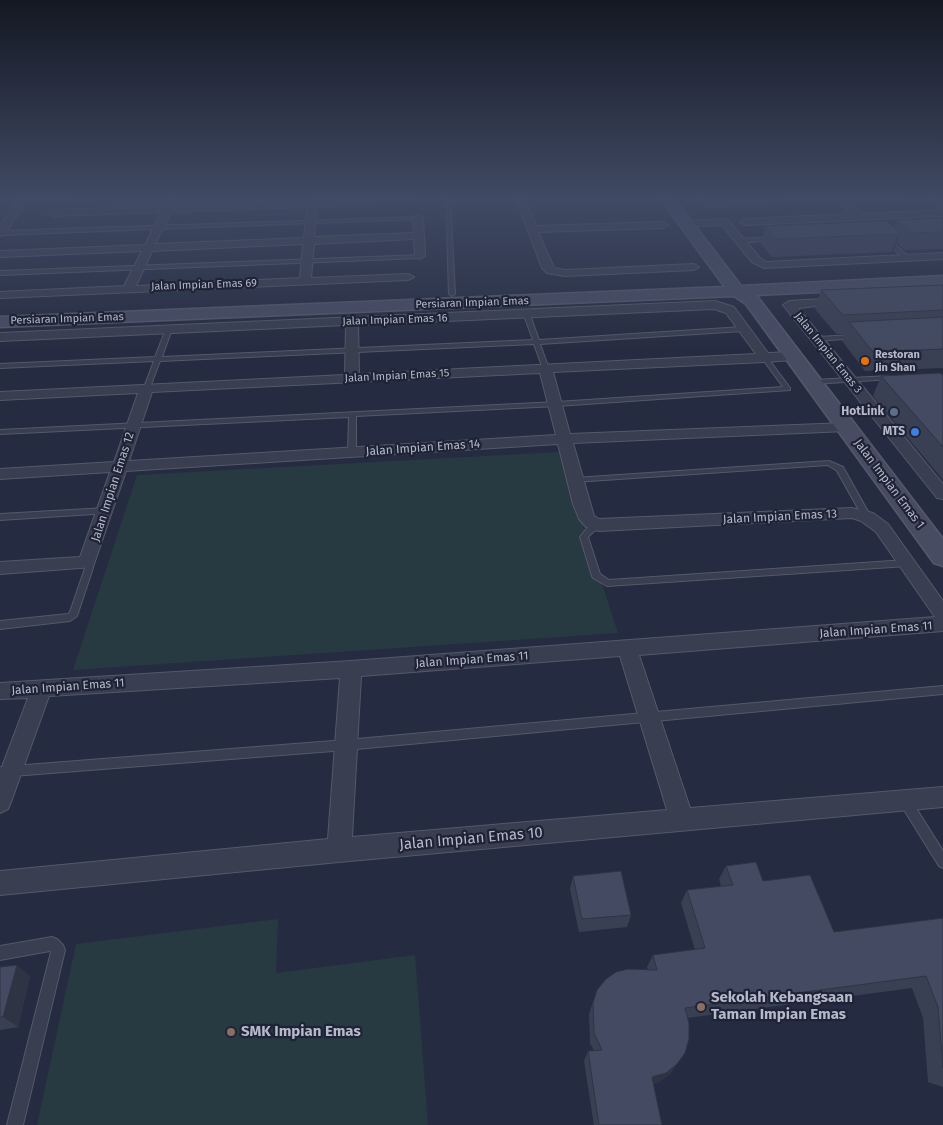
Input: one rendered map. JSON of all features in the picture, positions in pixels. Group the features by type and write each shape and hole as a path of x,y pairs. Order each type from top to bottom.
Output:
{"main road":[{"name":"Jalan Impian Emas 1","path":"710,250 746,289 793,356 943,557"},
{"name":"Persiaran Impian Emas","path":"0,322 704,293 943,271"},
{"path":"704,293 732,297 746,289 763,299 771,295 834,286 943,280"},
{"name":"Persiaran Impian Emas","path":"0,313 452,294 746,289"}],"street":[{"path":"0,254 111,250"},
{"path":"129,288 147,250"},
{"path":"305,281 308,250"},
{"path":"420,250 420,256"},
{"path":"540,250 547,268 565,273 694,267"},
{"path":"747,250 756,260 764,265 943,256"},
{"name":"Jalan Impian Emas 69","path":"0,295 408,277"},
{"name":"Jalan Impian Emas 3","path":"856,300 789,305 943,494"},
{"name":"Jalan Impian Emas 16","path":"0,337 527,315 715,305 730,310 765,358"},
{"path":"352,322 352,378"},
{"name":"Jalan Impian Emas 15","path":"0,396 793,356"},
{"path":"546,369 557,404 574,480 586,519 599,525"},
{"name":"Jalan Impian Emas 12","path":"87,563 146,390"},
{"name":"Jalan Impian Emas 14","path":"0,474 564,439 846,427"},
{"name":"Jalan Impian Emas 13","path":"599,525 852,513 866,517"},
{"path":"866,517 882,528 943,615"},
{"path":"0,568 87,563"},
{"name":"Jalan Impian Emas 11","path":"0,691 351,669 943,624"},
{"path":"627,649 682,820"},
{"path":"339,850 351,669"},
{"path":"0,802 6,771 42,688"},
{"name":"Jalan Impian Emas 10","path":"0,883 339,850 943,797"}],"lane":[{"path":"450,250 452,294"},
{"path":"898,250 908,258"},
{"path":"0,273 308,259 420,256"},
{"path":"527,315 546,369"},
{"name":"Jalan Impian Emas 12","path":"146,390 169,329"},
{"path":"0,366 536,342 743,329"},
{"path":"817,339 865,336"},
{"path":"0,432 557,404 788,389 765,358"},
{"path":"813,382 896,377"},
{"path":"352,452 353,414"},
{"path":"574,480 829,464 840,469 866,517"},
{"path":"0,517 106,511"},
{"path":"599,525 590,530 584,537 596,576 606,583 907,563"},
{"path":"0,625 70,618 74,614 89,568 87,563"},
{"path":"6,771 346,745 943,690"},
{"path":"905,801 943,862"},
{"path":"0,953 52,944 58,950 15,1125"}],"shaded area":[{"path":"559,452 618,633 73,670 137,475"},
{"name":"SMK Impian Emas","path":"278,919 276,973 415,955 428,1125 37,1125 76,944"}],"building":[{"path":"943,285 943,310 843,315 821,290"},
{"path":"943,317 943,349 873,352 849,322"},
{"path":"940,373 943,375 943,447 881,376"},
{"path":"756,862 763,881 810,875 834,932 943,918 943,1068 938,1007 926,976 685,1008 689,1023 689,1039 685,1053 677,1064 666,1073 652,1077 662,1125 599,1125 588,1051 602,1050 594,1033 593,1003 597,990 606,979 616,972 628,969 657,970 653,955 705,948 687,890 733,885 726,866"},
{"path":"621,871 631,915 582,919 573,876"},
{"path":"17,965 3,1017 0,1017 0,967"}],"place":[{"name":"Restoran Jin Shan","path":"865,361"},
{"name":"HotLink","path":"894,412"},
{"name":"MTS","path":"915,432"},
{"name":"Sekolah Kebangsaan Taman Impian Emas","path":"701,1007"},
{"name":"SMK Impian Emas","path":"231,1032"}]}
